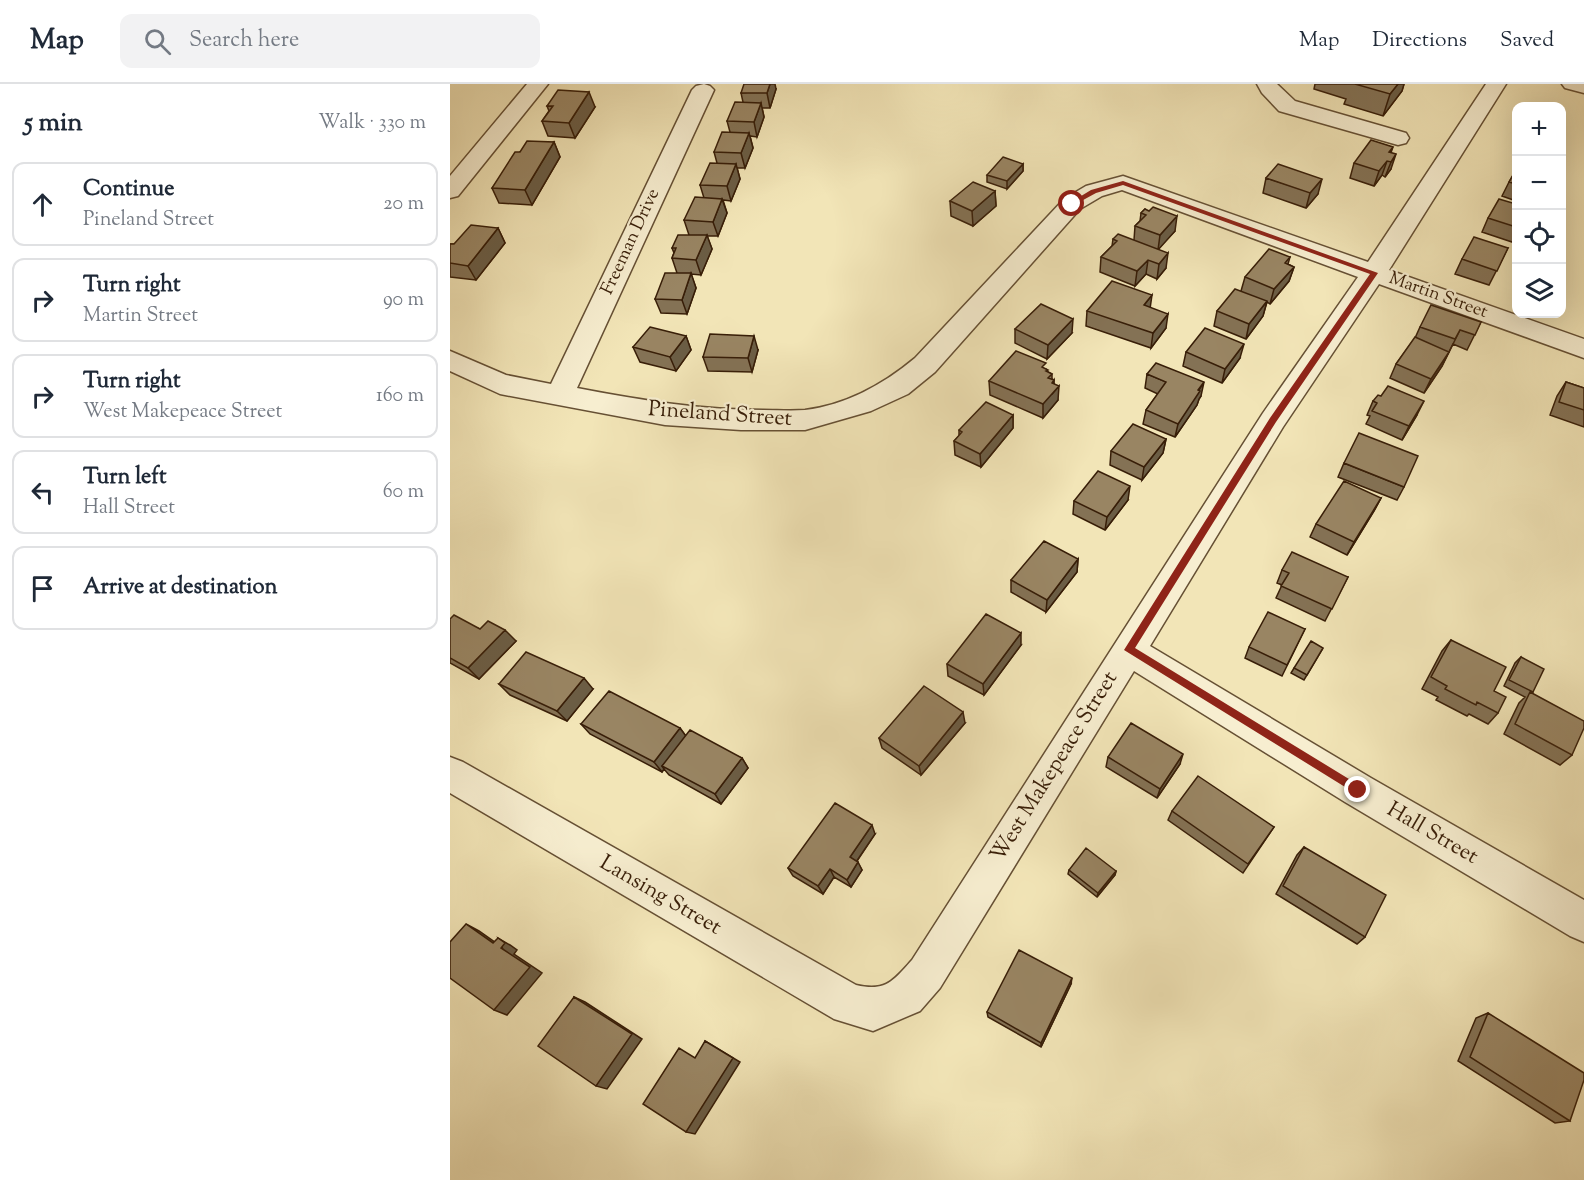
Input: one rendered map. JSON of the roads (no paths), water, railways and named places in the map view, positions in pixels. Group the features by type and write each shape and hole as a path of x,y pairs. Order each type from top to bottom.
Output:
{"street":[{"path":"450,191 538,84"},
{"path":"1267,84 1269,89 1287,106 1398,138"},
{"name":"West Makepeace Street","path":"873,1010 906,997 926,974 1273,420 1374,273 1496,84"},
{"path":"1572,84 1584,87"},
{"name":"Freeman Drive","path":"560,394 703,90"},
{"name":"Martin Street","path":"1123,183 1584,349"},
{"name":"Pineland Street","path":"450,360 500,384 665,415 741,420 805,420 861,404 898,387 925,365 1072,204 1094,191 1123,183"},
{"name":"Hall Street","path":"1128,650 1358,790 1584,922"},
{"name":"Lansing Street","path":"450,774 849,1004 873,1010"}]}
